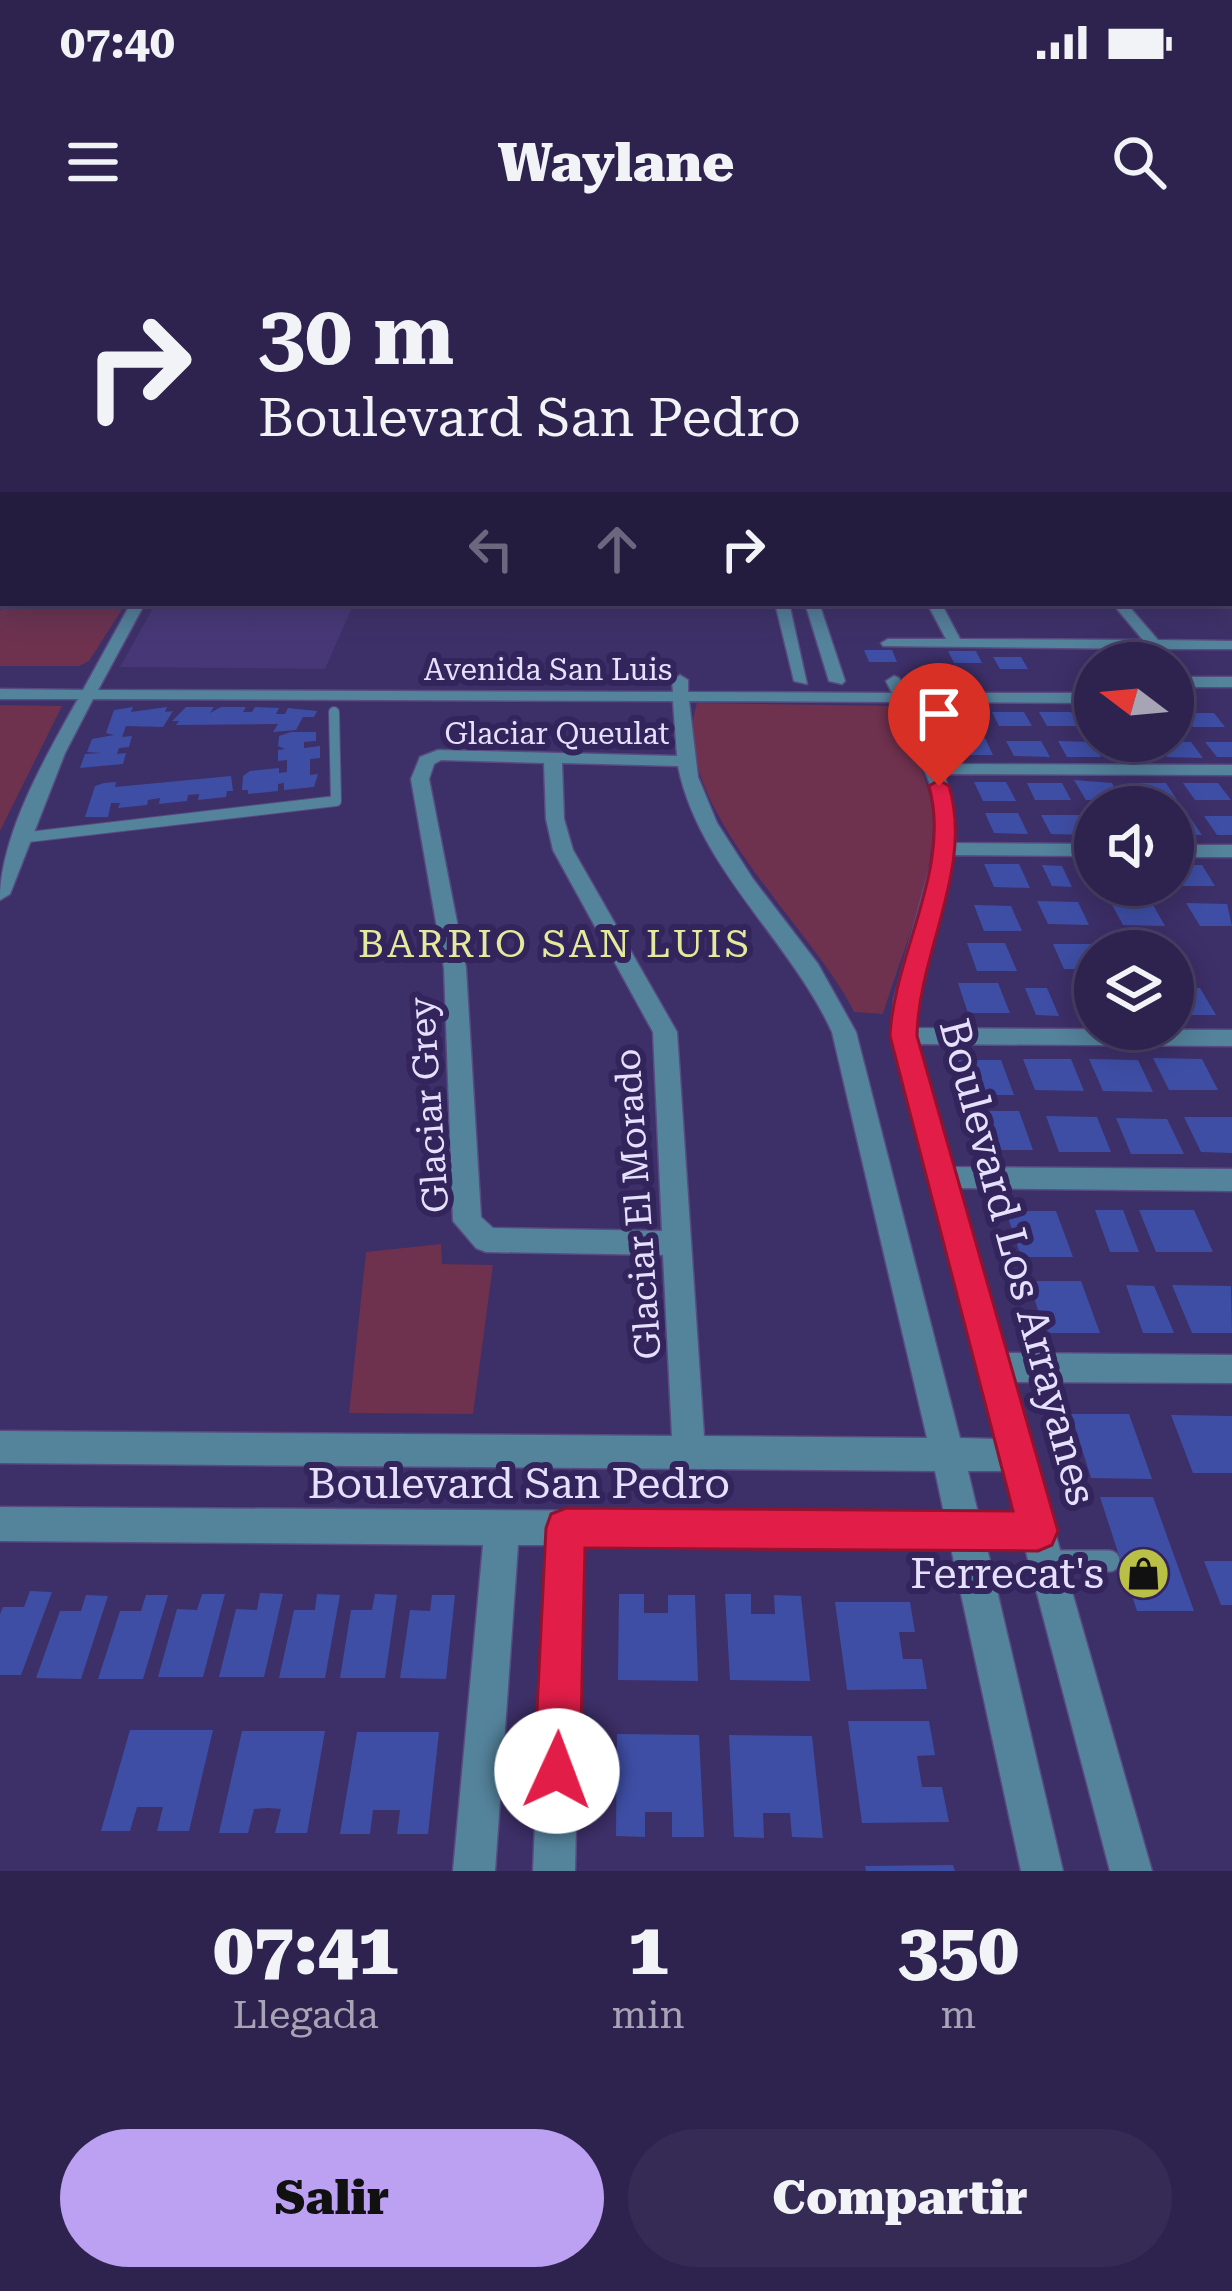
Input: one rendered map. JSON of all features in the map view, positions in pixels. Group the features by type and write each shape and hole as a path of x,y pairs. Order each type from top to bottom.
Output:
{"street":[{"path":"0,894 20,838 89,686 135,606"},
{"path":"783,606 802,681"},
{"path":"813,606 837,681"},
{"path":"936,606 955,643"},
{"path":"1122,606 1152,642"},
{"path":"887,643 1074,644"},
{"path":"1194,645 1232,645"},
{"name":"Avenida San Luis","path":"0,678 89,686 898,689 1074,683"},
{"name":"Avenida San Luis","path":"680,688 837,681 898,689 1074,697"},
{"path":"1194,682 1232,682"},
{"name":"Avenida San Luis","path":"0,694 89,686"},
{"path":"680,688 687,761 695,795 712,831 816,974 844,1031 948,1455 1042,1871"},
{"name":"Boulevard Los Arrayanes","path":"898,689 945,808 945,849 904,1000 903,1036 1131,1871"},
{"path":"1194,698 1232,699"},
{"name":"Glaciar Queulat","path":"426,761 437,755 687,761"},
{"name":"Glaciar Grey","path":"426,761 420,779 455,968 467,1221 486,1240 677,1243"},
{"name":"Glaciar El Morado","path":"553,761 555,819 563,850 665,1032 689,1453"},
{"path":"932,769 1232,770"},
{"path":"945,849 1074,850"},
{"path":"1194,850 1232,851"},
{"path":"903,1036 1232,1038"},
{"path":"939,1177 1232,1180"},
{"path":"992,1367 1232,1369"},
{"name":"Boulevard San Pedro","path":"0,1447 1016,1455"},
{"name":"Boulevard San Pedro","path":"0,1524 965,1531 1042,1546"},
{"path":"474,1871 502,1527"},
{"path":"554,1871 566,1528"}],"lane":[{"path":"20,838 337,801 334,712"},
{"path":"1042,1546 1109,1561"}],"shaded area":[{"path":"4,606 124,606 89,661 79,666 0,666 0,611"},
{"path":"154,606 353,606 325,669 120,667"},
{"path":"697,703 897,706 925,778 932,808 932,845 922,894 883,1014 854,1012 722,822 702,781 693,741"},
{"path":"0,705 62,706 0,831"},
{"path":"441,1244 442,1264 493,1265 473,1414 349,1413 366,1252"}],"building":[{"path":"864,650 892,650 897,662 869,662"},
{"path":"948,651 976,651 982,663 954,663"},
{"path":"993,657 1021,657 1028,669 1000,669"},
{"path":"133,707 131,712 167,707 165,712 173,711 163,727 126,726 122,737 132,736 129,747 119,748 117,754 126,753 123,764 80,768 85,754 101,753 87,752 92,739 114,735 106,733 114,710"},
{"path":"186,707 214,707 210,713 221,707 246,707 243,712 255,707 279,708 276,714 285,714 288,708 317,711 314,717 303,717 296,730 273,732 278,724 176,725 179,721 172,721"},
{"path":"992,712 1024,712 1032,726 999,726"},
{"path":"1039,712 1071,712 1074,717 1074,726 1047,726"},
{"path":"943,713 972,713 980,729 950,728"},
{"path":"1194,713 1214,713 1225,727 1194,727"},
{"path":"316,732 316,741 304,742 304,748 320,746 320,758 310,759 310,775 318,774 314,787 284,790 284,783 278,784 278,791 248,794 242,790 243,776 250,771 279,768 279,773 287,772 287,760 278,761 278,750 285,749 278,746 279,736"},
{"path":"955,738 985,738 993,755 962,755"},
{"path":"1006,741 1041,741 1050,757 1014,756"},
{"path":"1058,741 1074,741 1074,757 1067,757"},
{"path":"1205,742 1232,742 1232,757 1217,757"},
{"path":"231,776 233,791 227,791 226,797 198,800 199,794 188,795 187,801 159,804 160,798 148,800 147,805 118,808 120,803 111,803 108,817 85,817 95,786 104,783 116,782 115,787"},
{"path":"1074,780 1114,786 1078,786"},
{"path":"974,782 1006,782 1016,801 983,801"},
{"path":"1027,783 1062,783 1071,800 1035,800"},
{"path":"1130,783 1168,786 1132,786"},
{"path":"1183,783 1218,783 1231,800 1195,800 1194,786"},
{"path":"985,813 1018,813 1028,834 994,833"},
{"path":"1041,815 1074,815 1074,835 1051,834"},
{"path":"1204,816 1232,816 1232,835 1217,835"},
{"path":"984,864 1019,864 1030,888 994,887"},
{"path":"1042,865 1062,866 1072,887 1052,886"},
{"path":"1194,865 1202,865 1215,886 1194,886"},
{"path":"1037,901 1074,902 1089,925 1048,924"},
{"path":"1227,904 1232,926 1200,926 1188,906"},
{"path":"974,905 1011,906 1022,931 984,931"},
{"path":"1113,906 1154,906 1165,926 1123,925"},
{"path":"967,943 1005,943 1017,971 977,971"},
{"path":"1053,944 1074,944 1074,969 1064,969"},
{"path":"958,983 998,983 1010,1013 968,1013"},
{"path":"1025,988 1047,988 1059,1016 1036,1015"},
{"path":"1194,988 1200,988 1216,1015 1194,1015"},
{"path":"1153,1058 1202,1059 1218,1090 1169,1090"},
{"path":"1023,1059 1071,1059 1084,1091 1035,1090"},
{"path":"1089,1059 1138,1060 1153,1092 1103,1091"},
{"path":"958,1060 1001,1060 1014,1095 969,1095"},
{"path":"974,1111 1019,1111 1033,1150 986,1150"},
{"path":"1046,1116 1097,1117 1111,1152 1059,1152"},
{"path":"1184,1117 1232,1117 1232,1153 1201,1152"},
{"path":"1116,1118 1167,1119 1184,1154 1131,1154"},
{"path":"1095,1210 1123,1210 1139,1252 1110,1252"},
{"path":"1139,1210 1194,1210 1213,1252 1156,1252"},
{"path":"1006,1211 1056,1211 1073,1257 1021,1257"},
{"path":"1029,1281 1081,1281 1100,1333 1045,1333"},
{"path":"1126,1285 1154,1286 1174,1333 1143,1333"},
{"path":"1172,1285 1231,1286 1232,1333 1192,1333"},
{"path":"1071,1414 1129,1414 1152,1479 1091,1478"},
{"path":"1171,1415 1232,1416 1232,1473 1193,1473"},
{"path":"1100,1497 1153,1497 1194,1611 1137,1611"},
{"path":"1204,1561 1232,1561 1232,1605 1221,1605"},
{"path":"30,1591 52,1592 21,1675 0,1675 0,1614 3,1607 24,1607"},
{"path":"260,1593 283,1594 264,1677 219,1677 236,1609 257,1610"},
{"path":"202,1594 225,1594 203,1677 158,1677 177,1609 197,1610"},
{"path":"317,1594 340,1595 325,1678 279,1678 294,1610 315,1610"},
{"path":"375,1594 397,1595 385,1678 340,1678 351,1610 372,1610"},
{"path":"619,1594 644,1594 644,1613 668,1613 668,1595 695,1595 698,1681 618,1680"},
{"path":"725,1594 751,1594 751,1614 775,1614 774,1595 801,1596 810,1681 730,1680"},
{"path":"86,1595 108,1596 81,1679 36,1678 60,1611 81,1611"},
{"path":"146,1595 168,1595 143,1679 98,1679 120,1611 141,1611"},
{"path":"432,1595 455,1595 446,1679 400,1678 410,1610 430,1611"},
{"path":"835,1602 910,1602 915,1632 899,1632 903,1659 922,1659 927,1689 847,1690"},
{"path":"848,1721 929,1721 935,1755 917,1756 922,1787 942,1787 949,1822 862,1823"},
{"path":"130,1730 213,1730 189,1831 157,1831 163,1807 137,1807 130,1831 101,1831"},
{"path":"242,1731 325,1731 307,1833 275,1833 281,1809 268,1808 254,1809 248,1833 219,1833"},
{"path":"357,1732 439,1732 428,1834 397,1834 400,1810 373,1810 370,1834 340,1834"},
{"path":"617,1734 699,1735 704,1837 672,1837 672,1812 645,1812 645,1837 616,1836"},
{"path":"729,1735 812,1736 823,1838 792,1837 790,1813 763,1813 764,1838 734,1837"},
{"path":"953,1865 955,1871 866,1871 865,1866"}],"place":[{"name":"Ferrecat's","path":"1143,1573"}],"district":[{"name":"BARRIO SAN LUIS","path":"555,944"}],"route":[{"path":"557,1771 566,1528 1038,1531 903,1036 904,1000 947,836 939,786"}]}
